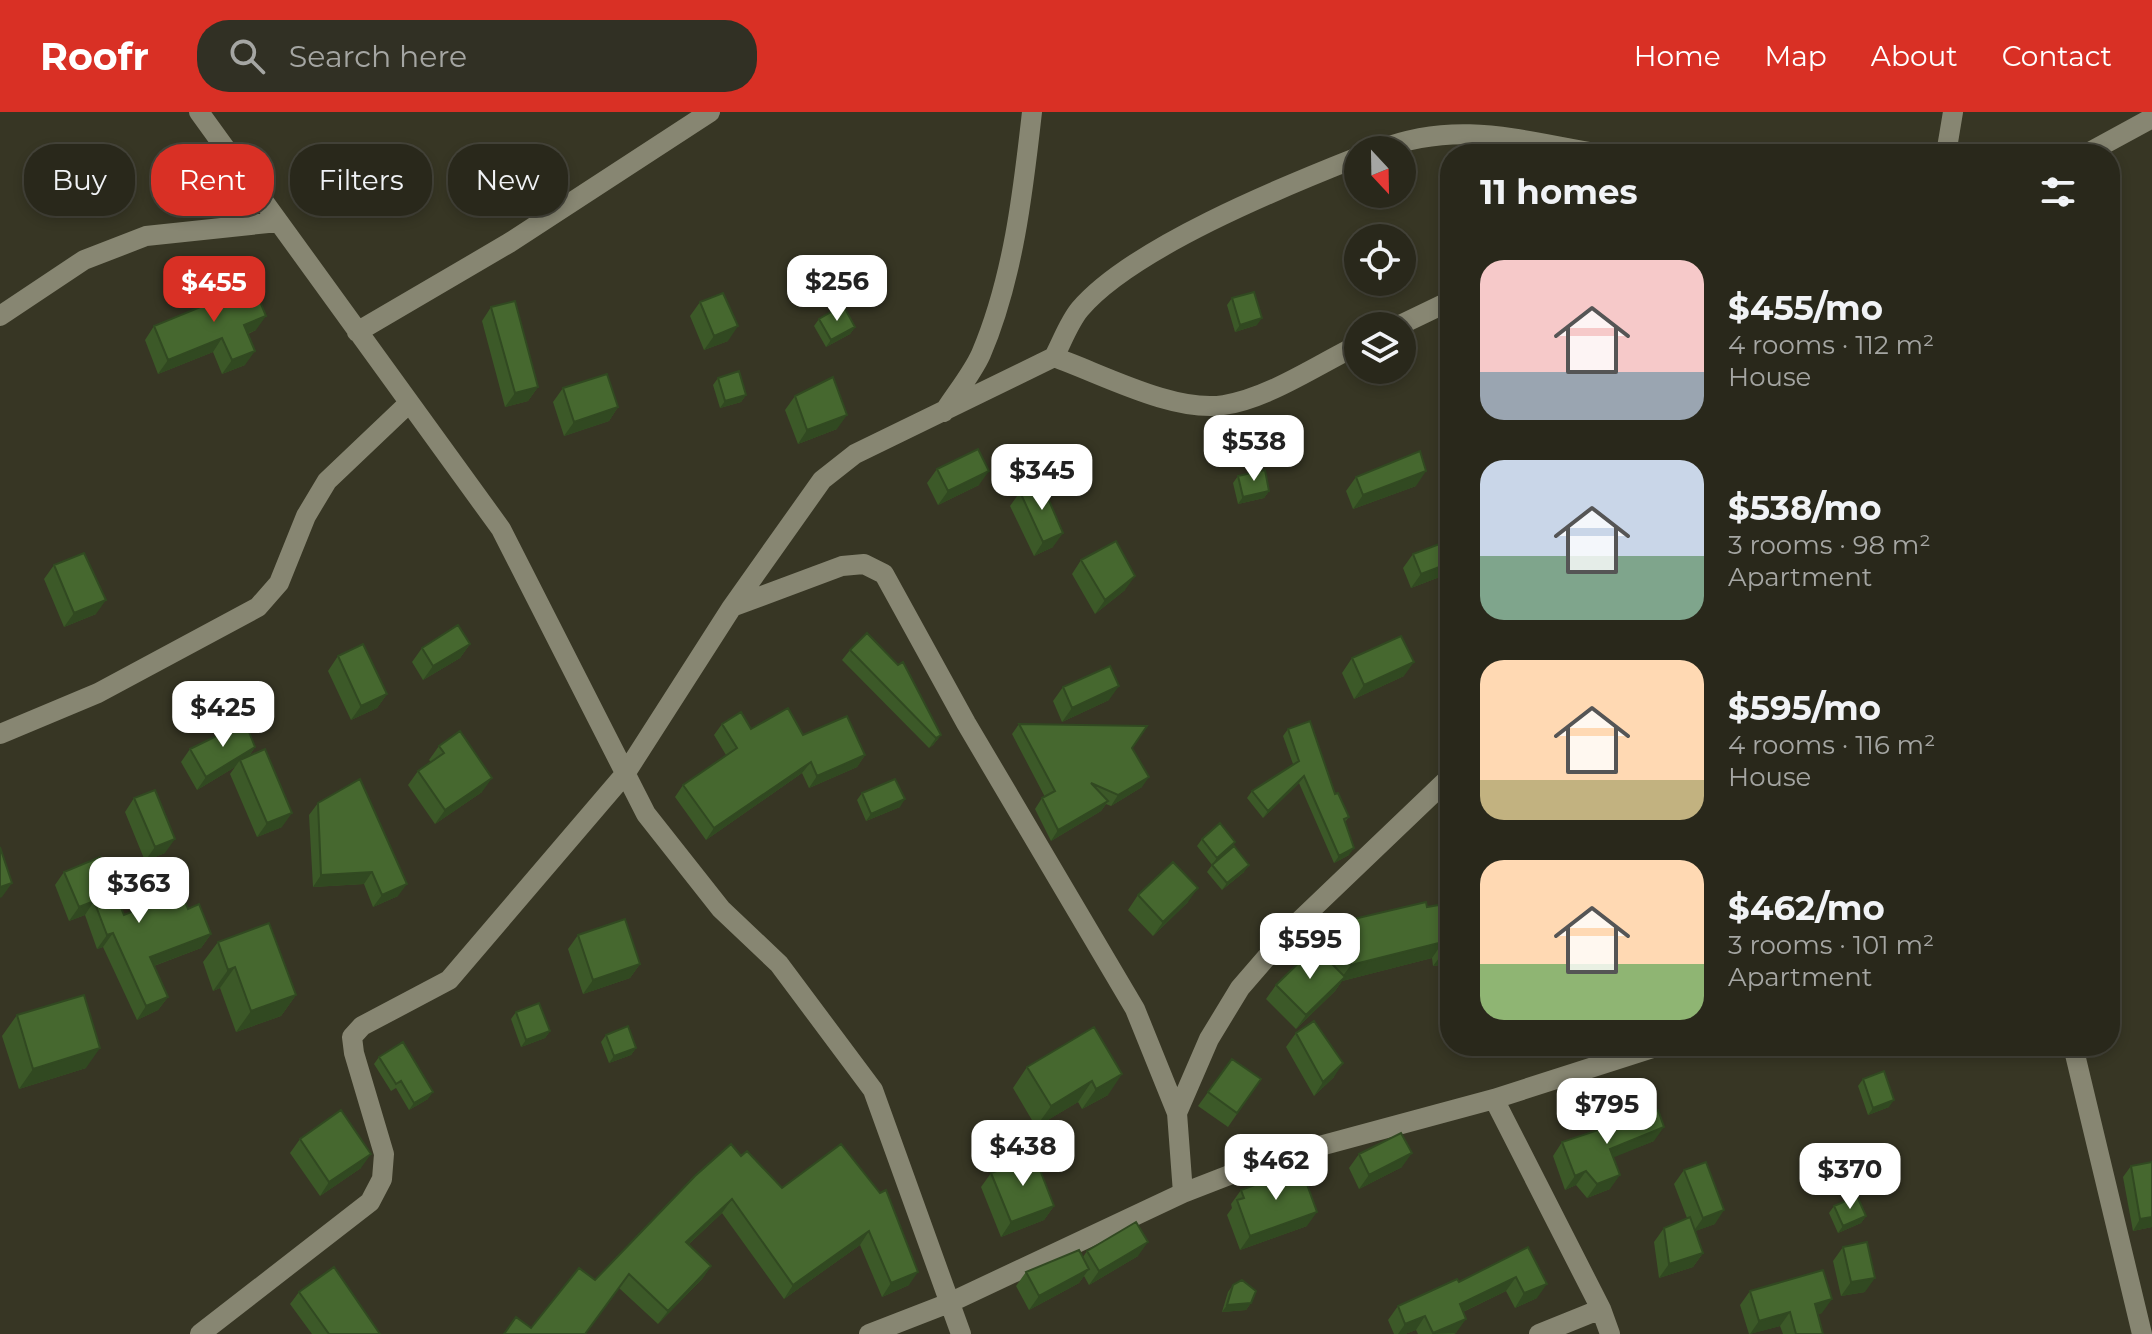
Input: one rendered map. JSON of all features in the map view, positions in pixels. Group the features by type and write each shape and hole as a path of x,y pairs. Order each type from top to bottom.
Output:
{"street":[{"path":"199,112 501,529 625,774 655,826 721,909 779,964 873,1090 961,1334"},
{"path":"357,332 509,243 710,112"},
{"path":"941,415 980,356 1002,291 1022,199 1032,112"},
{"path":"1948,144 1953,112"},
{"path":"2104,144 2152,118"},
{"path":"1416,138 1487,132 1525,144"},
{"path":"200,1334 370,1202 382,1179 384,1154 352,1037 362,1026 449,980 625,774 732,607 822,480 855,454 941,415 1054,357 1080,310 1122,272 1285,186 1344,163"},
{"path":"0,316 84,260 146,236 278,222"},
{"path":"1416,317 1440,306"},
{"path":"1054,357 1182,404 1223,405 1261,392 1344,352"},
{"path":"0,734 98,693 258,607 279,583 306,516 327,481 408,404"},
{"path":"732,607 842,566 864,564 884,574 966,723 1135,1009 1177,1113 1183,1193"},
{"path":"1177,1113 1209,1039 1240,988 1291,929 1440,787"},
{"path":"869,1334 949,1303 1183,1193 1268,1160 1494,1099 1628,1056"},
{"path":"2075,1056 2142,1334"},
{"path":"1494,1099 1601,1309 1610,1334"},
{"path":"1539,1334 1601,1309"}],"building":[{"path":"252,282 266,316 244,325 255,351 232,360 222,338 168,360 154,326"},
{"path":"1254,292 1262,318 1240,325 1232,298"},
{"path":"723,293 738,326 714,336 700,302"},
{"path":"515,301 538,387 515,393 491,307"},
{"path":"843,305 855,327 831,340 819,319"},
{"path":"739,371 746,395 725,401 718,378"},
{"path":"607,374 618,407 574,422 563,388"},
{"path":"833,377 847,415 807,430 795,396"},
{"path":"978,449 989,471 948,491 937,469"},
{"path":"1420,451 1426,471 1363,495 1356,477"},
{"path":"1265,470 1269,491 1243,497 1238,476"},
{"path":"1041,482 1063,533 1043,542 1020,492"},
{"path":"1116,541 1135,576 1105,600 1081,560"},
{"path":"1440,544 1440,567 1421,574 1413,554"},
{"path":"84,553 106,600 74,613 54,565"},
{"path":"458,625 470,644 433,666 422,648"},
{"path":"867,633 898,665 903,662 941,735 936,738 850,650"},
{"path":"1401,636 1414,662 1364,685 1352,658"},
{"path":"363,644 387,694 361,706 338,656"},
{"path":"1110,666 1119,686 1072,708 1063,687"},
{"path":"788,708 803,735 847,716 865,755 817,776 811,762 714,828 683,785 737,748 722,724 741,712 751,729"},
{"path":"1310,721 1335,794 1338,793 1349,817 1344,819 1354,848 1339,856 1304,776 1268,811 1252,791 1299,761 1288,729"},
{"path":"245,722 255,747 206,777 190,749"},
{"path":"1019,724 1147,726 1132,748 1149,777 1118,795 1091,783 1108,801 1058,830 1042,798 1055,791"},
{"path":"460,731 492,778 445,810 418,771 444,753 439,746"},
{"path":"265,749 292,813 267,823 240,760"},
{"path":"360,779 407,884 382,895 372,872 321,875 318,803"},
{"path":"895,779 905,799 871,814 862,793"},
{"path":"155,790 175,839 155,847 134,798"},
{"path":"1220,823 1235,842 1217,858 1202,839"},
{"path":"1234,846 1249,865 1227,883 1212,865"},
{"path":"0,847 12,883 0,887"},
{"path":"100,857 124,915 181,892 188,909 199,904 211,934 150,957 168,997 146,1006 113,933 107,935 94,901 79,907 64,872"},
{"path":"1173,862 1198,888 1163,922 1138,895"},
{"path":"1426,902 1427,907 1440,905 1440,943 1351,965 1341,922"},
{"path":"625,919 640,964 593,980 578,935"},
{"path":"269,923 296,995 251,1011 235,967 228,970 218,942"},
{"path":"1315,947 1345,977 1306,1015 1276,985"},
{"path":"84,995 100,1048 33,1069 17,1015"},
{"path":"539,1003 550,1031 526,1040 516,1012"},
{"path":"1314,1021 1343,1063 1323,1082 1296,1033"},
{"path":"628,1026 636,1048 614,1056 606,1035"},
{"path":"1094,1027 1122,1074 1096,1089 1092,1081 1051,1106 1027,1067"},
{"path":"403,1042 433,1092 414,1103 401,1081 396,1084 379,1057"},
{"path":"1232,1059 1261,1079 1237,1113 1208,1092"},
{"path":"1884,1071 1894,1100 1873,1108 1863,1079"},
{"path":"341,1110 371,1154 329,1182 300,1139"},
{"path":"1658,1110 1664,1127 1610,1149 1620,1175 1597,1184 1586,1171 1575,1176 1562,1142"},
{"path":"1401,1133 1412,1153 1369,1175 1359,1154"},
{"path":"731,1144 741,1156 747,1151 782,1188 841,1144 880,1193 886,1190 918,1272 891,1283 869,1231 793,1285 732,1199 686,1242 711,1266 668,1311 629,1274 585,1334 504,1334 516,1317 531,1328 579,1268 595,1280 695,1176"},
{"path":"1033,1152 1054,1206 1011,1222 991,1173 1014,1165 1013,1161"},
{"path":"1706,1162 1724,1210 1703,1218 1684,1170"},
{"path":"2152,1162 2152,1217 2140,1219 2131,1166"},
{"path":"1301,1168 1317,1212 1250,1236 1237,1200 1244,1198 1241,1190"},
{"path":"1857,1196 1866,1216 1843,1226 1834,1206"},
{"path":"1690,1217 1703,1253 1669,1264 1664,1228"},
{"path":"1136,1222 1148,1242 1099,1271 1087,1251"},
{"path":"1867,1242 1875,1278 1851,1282 1843,1247"},
{"path":"1528,1247 1547,1284 1524,1293 1516,1277 1460,1304 1466,1319 1433,1333 1425,1316 1405,1324 1398,1306 1457,1279 1459,1282"},
{"path":"1079,1250 1089,1269 1039,1296 1026,1272"},
{"path":"334,1267 380,1334 329,1334 299,1292"},
{"path":"1823,1270 1832,1299 1815,1304 1823,1334 1796,1334 1790,1312 1759,1321 1750,1291"},
{"path":"1242,1280 1256,1291 1251,1303 1227,1305 1233,1285"}]}
